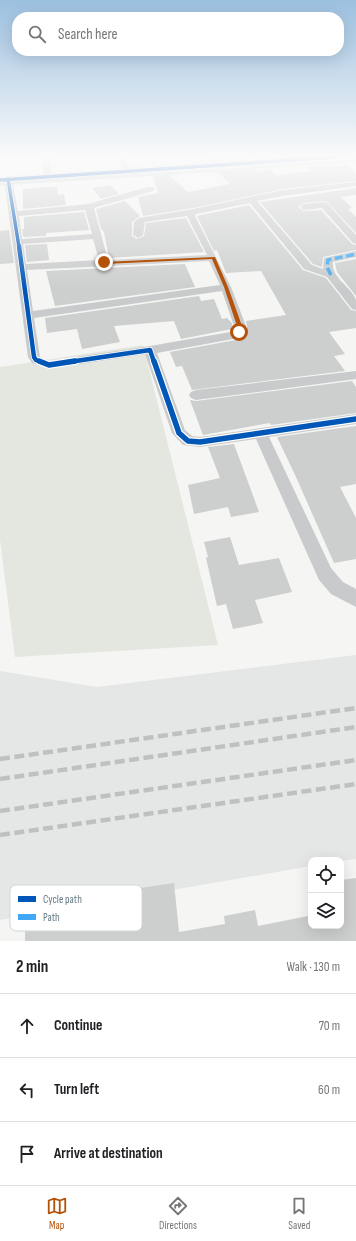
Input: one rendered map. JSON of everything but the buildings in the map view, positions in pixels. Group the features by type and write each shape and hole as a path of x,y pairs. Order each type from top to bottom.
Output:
{"street":[{"path":"11,201 15,214 17,242 34,357 36,360 49,365 233,336 239,332 240,326 226,287 191,216 193,212"},
{"path":"15,214 89,208 112,201"},
{"path":"138,235 139,222 142,220 193,212 248,201"},
{"path":"253,201 308,267 331,275"},
{"path":"304,207 324,205 356,241"},
{"path":"89,208 104,262"},
{"path":"17,242 96,236"},
{"path":"356,254 328,260 327,267 331,275 356,307"},
{"path":"21,267 213,258"},
{"path":"28,315 226,287"},
{"path":"150,350 178,433 188,441 200,442 262,434 356,419"},
{"path":"196,395 356,375"},
{"path":"262,434 325,574 337,588 356,599"}],"shaded area":[{"path":"143,345 218,645 15,657 0,540 0,367"},
{"path":"356,655 356,859 344,861 344,857 308,857 308,867 142,895 142,885 10,885 10,918 0,920 0,671 97,687"}],"railway":[{"path":"0,759 356,708"},
{"path":"0,779 356,727"},
{"path":"0,811 356,760"},
{"path":"0,835 356,784"}],"marked path":[{"path":"331,275 327,267 328,260 356,254"}],"cycle path":[{"path":"11,201 34,357 36,360 49,365 150,350 179,433 188,441 200,442 356,419"}],"route":[{"path":"104,262 213,258 226,287 240,326 239,332"}]}
